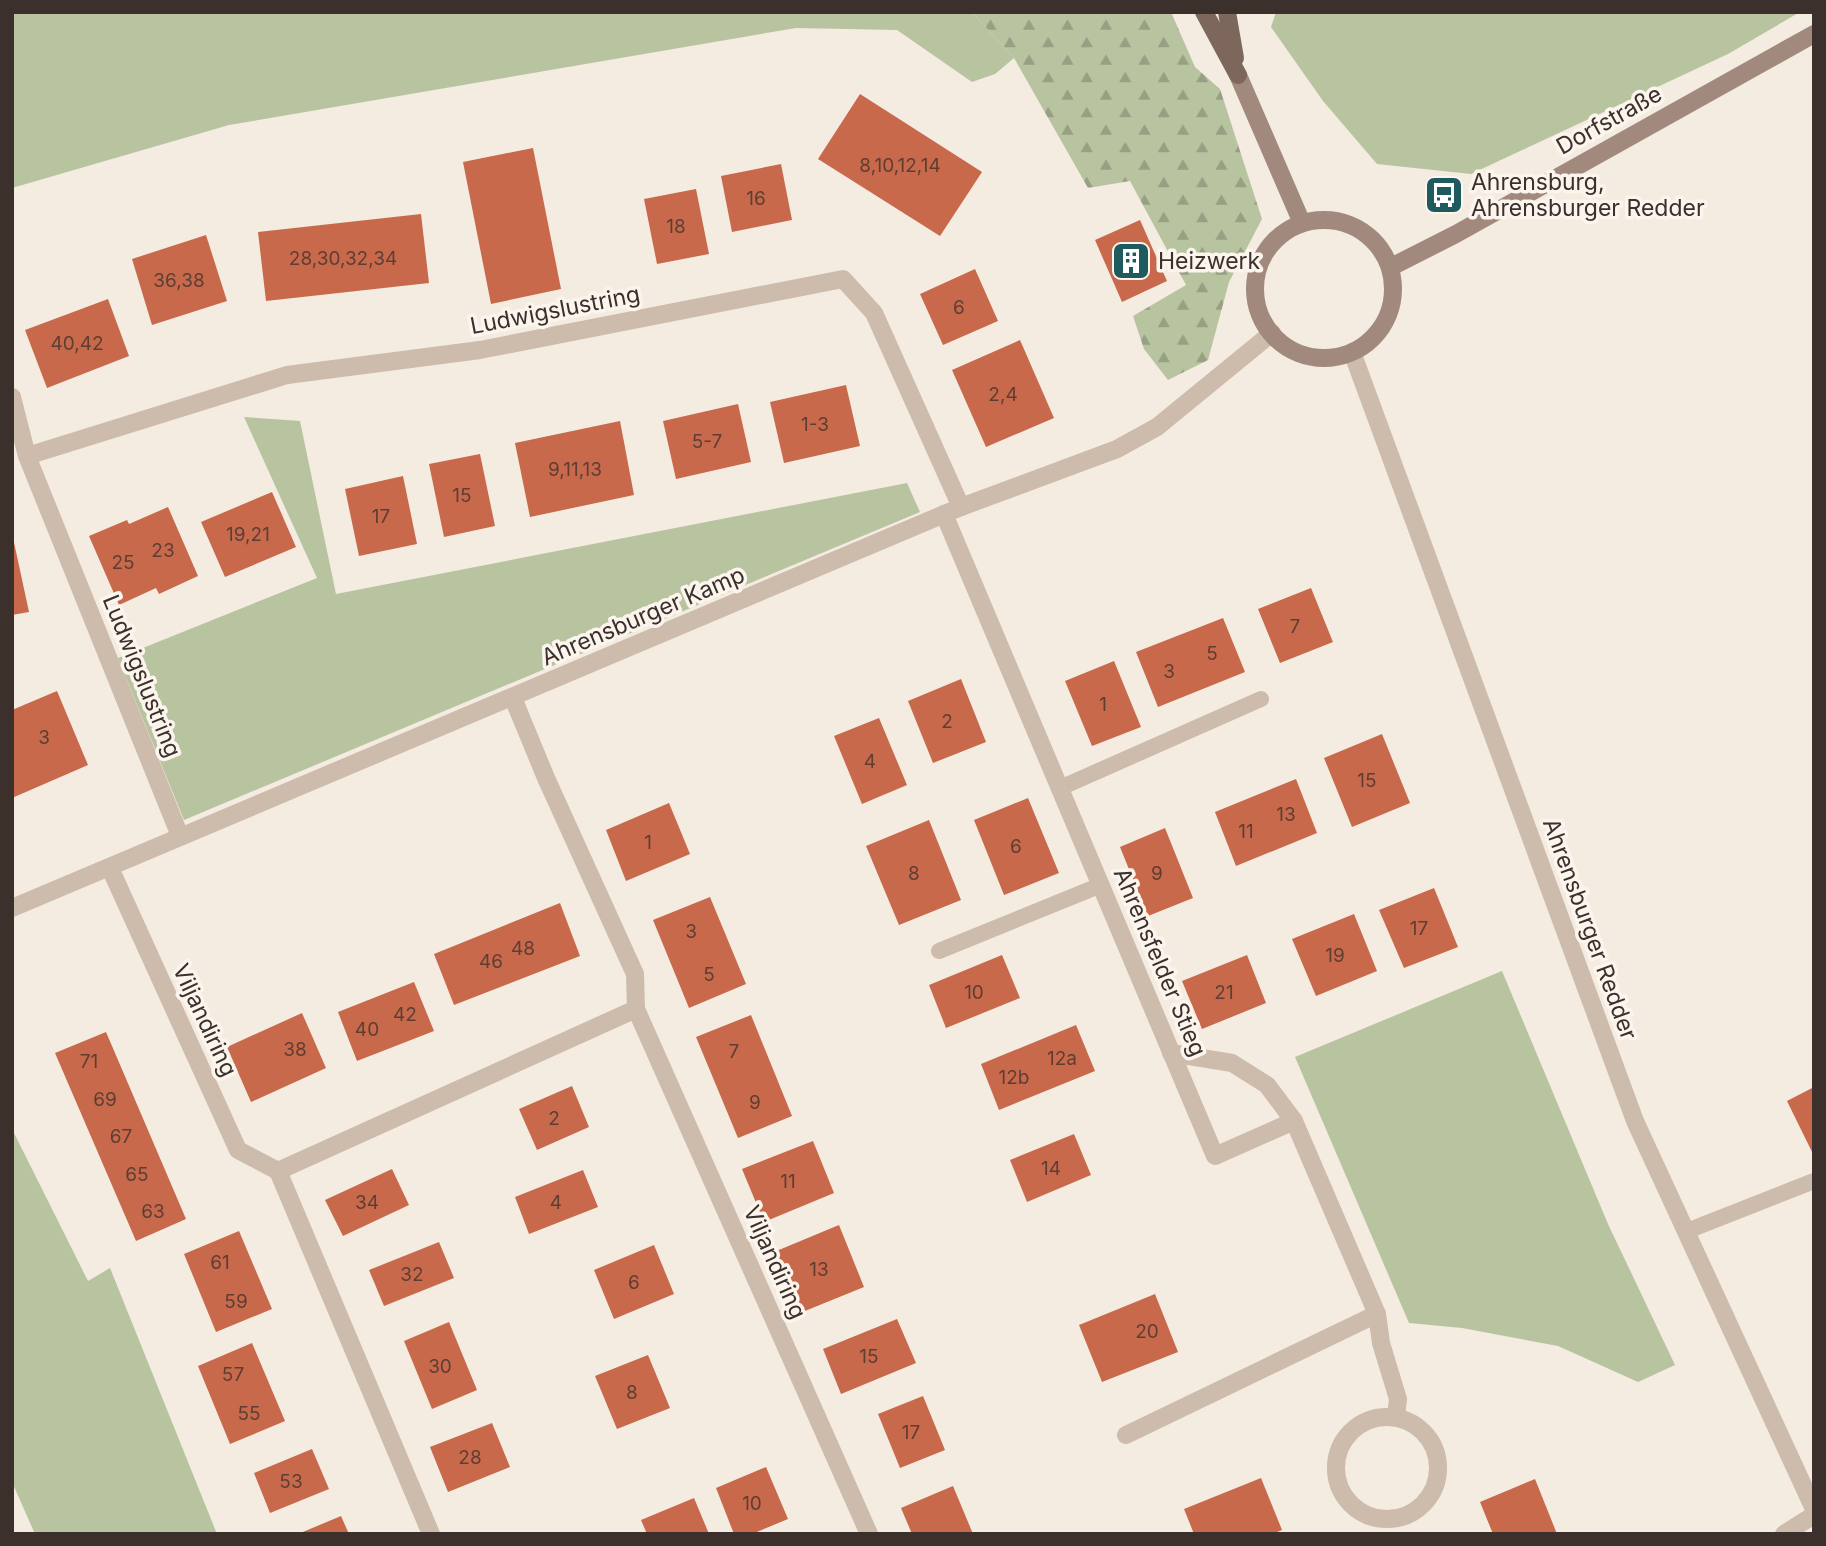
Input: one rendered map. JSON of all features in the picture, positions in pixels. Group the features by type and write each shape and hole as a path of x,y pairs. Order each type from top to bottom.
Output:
{"main road":[{"path":"1204,12 1238,75"},
{"path":"1227,12 1238,75"}],"street":[{"name":"Dorfstraße","path":"1391,267 1456,234 1808,38"},
{"path":"1238,75 1302,223"},
{"path":"1329,219 1356,226 1377,243 1391,267 1393,297 1383,326 1369,342 1352,352 1331,358 1309,356 1289,348 1272,334 1260,315 1255,293 1257,270 1274,242 1282,234 1302,223 1329,219"},
{"name":"Ludwigslustring","path":"20,457 287,375 480,350 843,279 874,313 953,511"},
{"name":"Ahrensburger Kamp","path":"12,908 953,511 1117,449 1157,427 1272,334"},
{"name":"Ahrensburger Redder","path":"1352,352 1635,1121 1814,1512"},
{"name":"Ludwigslustring","path":"12,397 20,457 180,836"},
{"name":"Ahrensfelder Stieg","path":"953,511 1059,788 1215,1156 1294,1121"},
{"name":"Viljandiring","path":"513,698 546,778 635,974 636,1009 869,1534"},
{"name":"Viljandiring","path":"110,867 238,1150 278,1171"},
{"path":"431,1534 278,1171 636,1009"},
{"path":"1171,1053 1231,1063 1267,1085 1294,1121 1377,1314 1381,1343 1398,1399 1396,1417"},
{"path":"1126,1435 1377,1314"},
{"path":"1378,1417 1396,1417 1411,1422 1424,1432 1433,1445 1438,1460 1438,1477 1433,1492 1423,1505 1410,1514 1394,1519 1378,1519 1361,1513 1347,1501 1338,1486 1335,1468 1338,1450 1348,1434 1361,1423 1378,1417"},
{"path":"1784,1534 1814,1512"}],"lane":[{"path":"1059,788 1261,699"},
{"path":"939,951 1101,886"},
{"path":"1686,1231 1814,1181"}],"green space":[{"path":"12,12 972,12 1014,58 995,74 972,82 897,30 796,28 229,125 12,188"},
{"path":"972,12 1171,12 1195,67 1220,89 1262,219 1229,282 1208,360 1168,380 1144,349 1133,316 1186,285 1130,181 1088,188 1014,58"},
{"path":"1276,12 1800,12 1728,54 1471,174 1377,164 1323,101 1271,27"},
{"path":"244,417 300,421 336,594 907,483 920,512 184,820 118,658 317,578"},
{"path":"1502,971 1608,1224 1675,1365 1638,1382 1558,1346 1462,1328 1409,1323 1295,1057"},
{"path":"12,1129 88,1281 110,1268 217,1534 35,1534 12,1482"}],"building":[{"path":"860,94 982,172 940,236 818,159"},
{"path":"533,148 561,289 491,304 463,162"},
{"path":"781,164 792,220 732,232 721,176"},
{"path":"696,189 709,254 657,264 644,199"},
{"path":"421,214 429,283 266,301 258,232"},
{"name":"Heizwerk","path":"1140,220 1167,281 1122,302 1095,240"},
{"path":"206,235 227,301 152,325 132,259"},
{"path":"975,269 998,321 943,345 920,294"},
{"path":"108,299 129,356 47,388 25,330"},
{"path":"1020,340 1054,418 986,447 952,370"},
{"path":"846,385 860,446 784,463 770,402"},
{"path":"738,404 751,462 676,479 663,421"},
{"path":"620,421 634,495 530,517 515,443"},
{"path":"480,454 495,526 444,537 429,464"},
{"path":"403,476 417,544 359,556 345,489"},
{"path":"272,492 296,547 225,577 201,522"},
{"path":"168,507 198,576 159,594 156,588 119,605 89,536 127,520 129,524"},
{"path":"12,533 29,612 12,615"},
{"path":"1311,588 1333,642 1280,663 1258,609"},
{"path":"1223,618 1245,672 1158,707 1136,652"},
{"path":"1114,661 1141,727 1092,746 1065,681"},
{"path":"961,679 986,742 933,763 908,701"},
{"path":"57,691 88,765 12,798 12,710"},
{"path":"879,718 907,785 862,804 834,736"},
{"path":"1382,734 1410,803 1352,827 1324,758"},
{"path":"1296,779 1317,833 1236,866 1215,812"},
{"path":"1028,798 1059,873 1004,895 974,820"},
{"path":"669,803 690,854 626,881 606,830"},
{"path":"929,820 961,900 899,925 866,846"},
{"path":"1165,828 1193,898 1148,916 1120,847"},
{"path":"1434,888 1458,947 1404,968 1379,910"},
{"path":"710,897 746,984 689,1008 653,920"},
{"path":"560,903 580,956 454,1005 434,954"},
{"path":"1354,914 1377,971 1316,996 1292,939"},
{"path":"1002,955 1020,998 946,1028 929,985"},
{"path":"1247,955 1266,1003 1202,1029 1182,981"},
{"path":"414,982 434,1031 357,1061 338,1012"},
{"path":"302,1013 326,1068 251,1102 227,1047"},
{"path":"751,1015 792,1116 738,1138 696,1037"},
{"path":"1076,1025 1095,1071 999,1110 981,1064"},
{"path":"106,1032 186,1219 136,1241 55,1053"},
{"path":"572,1086 589,1127 537,1150 519,1109"},
{"path":"1814,1087 1814,1156 1787,1101"},
{"path":"1074,1134 1091,1175 1027,1202 1010,1160"},
{"path":"813,1141 834,1193 764,1222 742,1169"},
{"path":"392,1169 409,1205 343,1236 325,1200"},
{"path":"583,1170 598,1207 529,1234 515,1197"},
{"path":"839,1225 864,1287 800,1313 774,1252"},
{"path":"239,1231 272,1309 216,1332 184,1254"},
{"path":"439,1242 454,1278 384,1306 369,1270"},
{"path":"654,1245 674,1294 614,1319 594,1270"},
{"path":"1155,1294 1178,1352 1102,1382 1079,1325"},
{"path":"897,1319 916,1363 841,1394 823,1349"},
{"path":"449,1322 477,1390 432,1409 404,1341"},
{"path":"252,1343 285,1421 230,1444 198,1366"},
{"path":"648,1355 670,1408 617,1429 595,1376"},
{"path":"923,1396 945,1450 900,1468 878,1414"},
{"path":"492,1423 510,1467 448,1492 430,1447"},
{"path":"312,1449 329,1489 270,1513 254,1473"},
{"path":"766,1467 788,1519 752,1534 734,1534 716,1488"},
{"path":"1261,1478 1282,1530 1272,1534 1194,1534 1184,1509"},
{"path":"1535,1479 1557,1534 1493,1534 1480,1502"},
{"path":"953,1486 973,1534 912,1534 901,1508"},
{"path":"694,1498 709,1534 647,1534 641,1520"},
{"path":"341,1516 349,1534 298,1534"}],"place":[{"name":"Ahrensburg, Ahrensburger Redder","path":"1444,195"},
{"name":"Heizwerk","path":"1131,261"}]}
